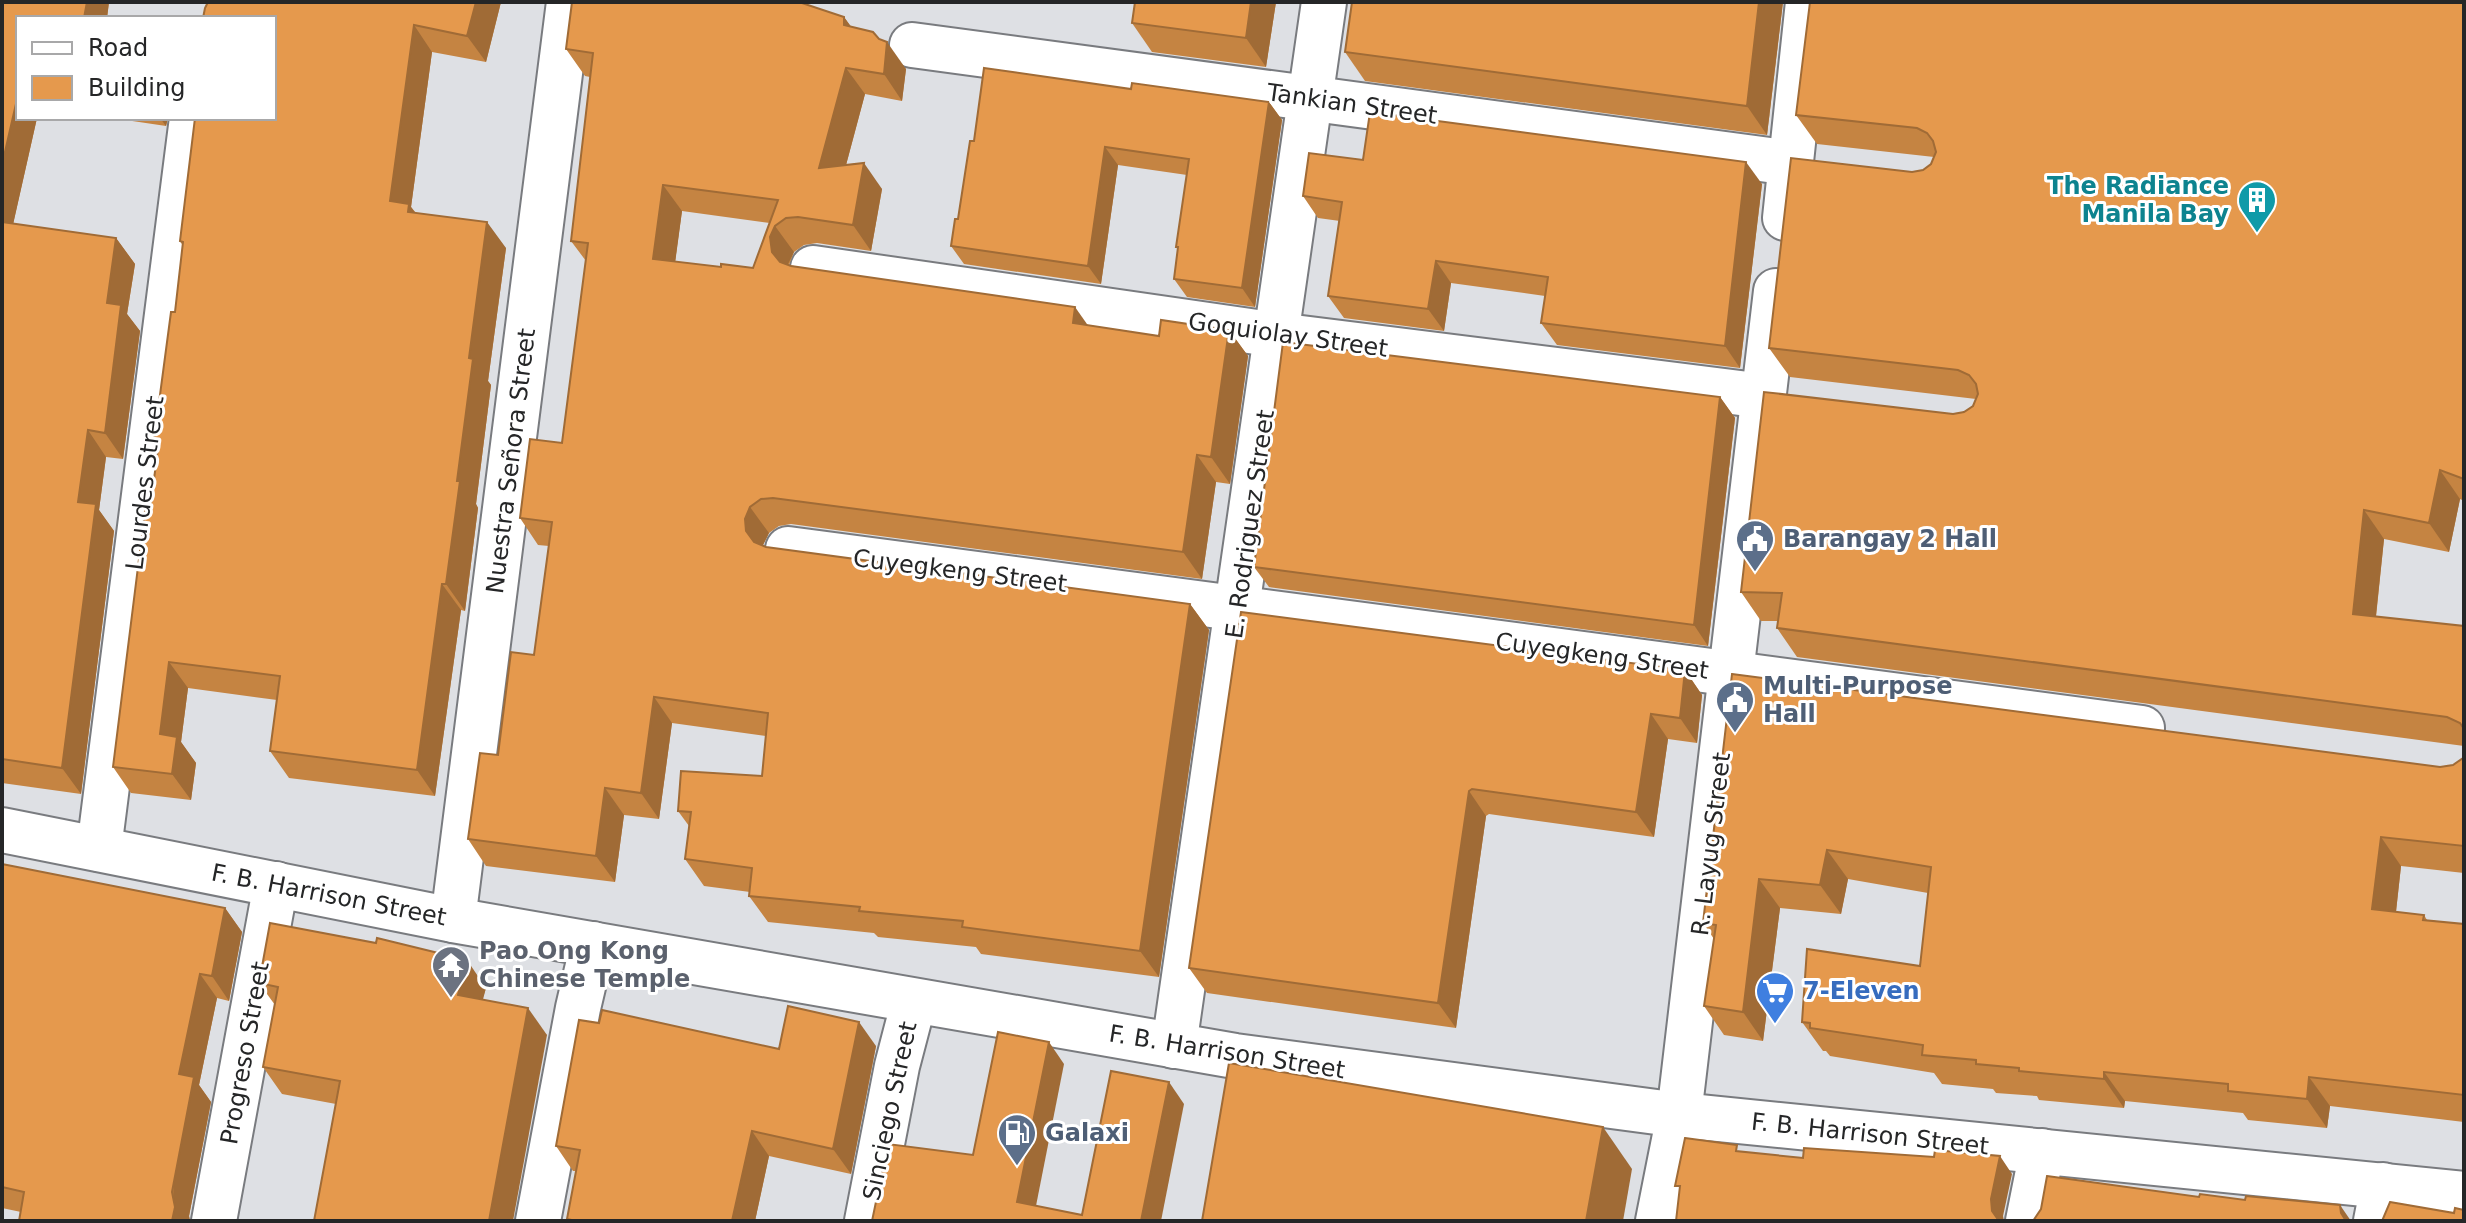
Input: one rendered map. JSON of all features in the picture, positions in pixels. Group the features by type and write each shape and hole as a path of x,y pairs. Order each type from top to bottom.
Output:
{"street":[{"name":"Nuestra Señora Street","path":"453,920 569,2"},
{"name":"E. Rodriguez Street","path":"1174,1046 1324,2"},
{"name":"R. Layug Street","path":"1658,1221 1679,1115 1808,2"},
{"name":"Tankian Street","path":"912,45 1791,163"},
{"name":"Lourdes Street","path":"99,849 192,120"},
{"name":"Goquiolay Street","path":"813,268 1277,335 1764,396"},
{"name":"Cuyegkeng Street","path":"788,549 2182,733"},
{"name":"F. B. Harrison Street","path":"2,830 453,920 1235,1056 1679,1115 2042,1151 2380,1203 2464,1194"},
{"name":"Progreso Street","path":"214,1221 276,884"},
{"path":"538,1221 593,944"},
{"name":"Sinciego Street","path":"867,1221 897,1066 914,1001"},
{"path":"1227,1101 1235,1056"},
{"path":"2028,1221 2042,1151"}],"building":[{"path":"2,2 87,2 84,16 16,16 16,104 2,165"},
{"path":"208,2 476,2 467,36 414,25 390,201 409,204 408,212 487,222 469,358 473,359 457,481 460,481 446,584 442,584 417,770 270,751 280,676 169,662 160,734 177,737 172,774 113,767 145,511 150,511 159,440 154,440 171,312 175,312 195,120 276,120 276,16 203,16"},
{"path":"572,2 799,2 844,17 844,25 873,32 887,42 884,74 846,68 819,168 864,163 853,225 786,218 775,226 770,237 772,252 780,262 1075,307 1073,323 1159,336 1161,320 1229,330 1211,457 1197,455 1183,552 773,498 761,499 750,507 745,519 746,531 754,542 766,547 1190,604 1140,951 962,927 963,921 749,896 752,868 685,859 691,812 678,811 681,771 762,776 768,713 654,697 641,793 605,788 596,856 468,839 480,753 498,755 511,652 534,655 552,522 520,518 530,439 562,443 588,243 571,241 593,53 566,49","holes":["663,185 778,200 753,268 653,259"]},
{"path":"1135,2 1251,2 1246,38 1132,23"},
{"path":"1352,2 1759,2 1747,106 1345,52"},
{"path":"1810,2 2464,2 2464,479 2440,470 2429,523 2364,510 2353,614 2464,626 2464,729 2460,723 2447,717 1777,628 1782,593 1741,592 1764,392 1953,414 1973,406 1978,394 1976,384 1969,375 1958,370 1769,348 1791,158 1912,172 1923,170 1931,164 1936,152 1927,133 1917,128 1796,115"},
{"path":"984,68 1131,89 1132,83 1269,102 1242,288 1174,279 1189,159 1105,147 1088,266 951,246 970,141 974,141"},
{"path":"1370,112 1746,162 1725,346 1541,323 1548,277 1436,261 1428,309 1328,296 1342,202 1303,196 1309,153 1363,160"},
{"path":"2,222 116,238 107,303 121,305 105,433 88,430 78,502 96,504 62,768 2,759"},
{"path":"1283,342 1720,397 1694,625 1254,567"},
{"path":"1241,612 1685,670 1680,718 1651,714 1636,812 1469,791 1438,1003 1189,968"},
{"path":"1732,674 2440,767 2453,765 2464,756 2464,846 2381,837 2372,909 2424,915 2423,920 2464,924 2464,1095 2309,1077 2307,1099 2228,1091 2228,1084 2104,1072 2104,1079 2019,1071 2019,1068 1976,1064 1976,1060 1922,1055 1923,1045 1810,1028 1810,1023 1802,1022 1807,949 1920,966 1931,867 1827,850 1820,885 1759,879 1743,1012 1704,1006 1716,925 1703,923"},
{"path":"2,864 225,908 212,976 200,974 179,1074 194,1077 172,1192 175,1207 172,1221 19,1221 24,1192 2,1187"},
{"path":"270,923 376,943 377,938 467,960 458,995 528,1008 489,1221 314,1221 340,1081 263,1067 278,987 259,983"},
{"path":"788,1006 859,1022 833,1149 752,1131 732,1221 567,1219 580,1150 556,1146 579,1020 599,1023 602,1010 779,1049"},
{"path":"998,1032 1049,1042 1017,1202 1082,1215 1111,1071 1169,1082 1141,1221 872,1221 888,1144 973,1155"},
{"path":"1229,1063 1603,1127 1586,1221 1202,1221"},
{"path":"1685,1138 1737,1145 1736,1151 1803,1158 1804,1148 1934,1157 1935,1150 2000,1156 1991,1199 1992,1211 1999,1221 1676,1221 1680,1186 1675,1186"},
{"path":"2047,1176 2199,1197 2200,1194 2245,1200 2246,1196 2340,1205 2346,1221 2033,1221 2041,1209"},
{"path":"2390,1202 2454,1213 2455,1208 2464,1210 2464,1221 2382,1221"}],"place":[{"name":"The Radiance Manila Bay","path":"2257,234"},
{"name":"Barangay 2 Hall","path":"1755,573"},
{"name":"Multi-Purpose Hall","path":"1735,734"},
{"name":"Pao Ong Kong Chinese Temple","path":"451,999"},
{"name":"7-Eleven","path":"1775,1025"},
{"name":"Galaxi","path":"1017,1167"}]}
